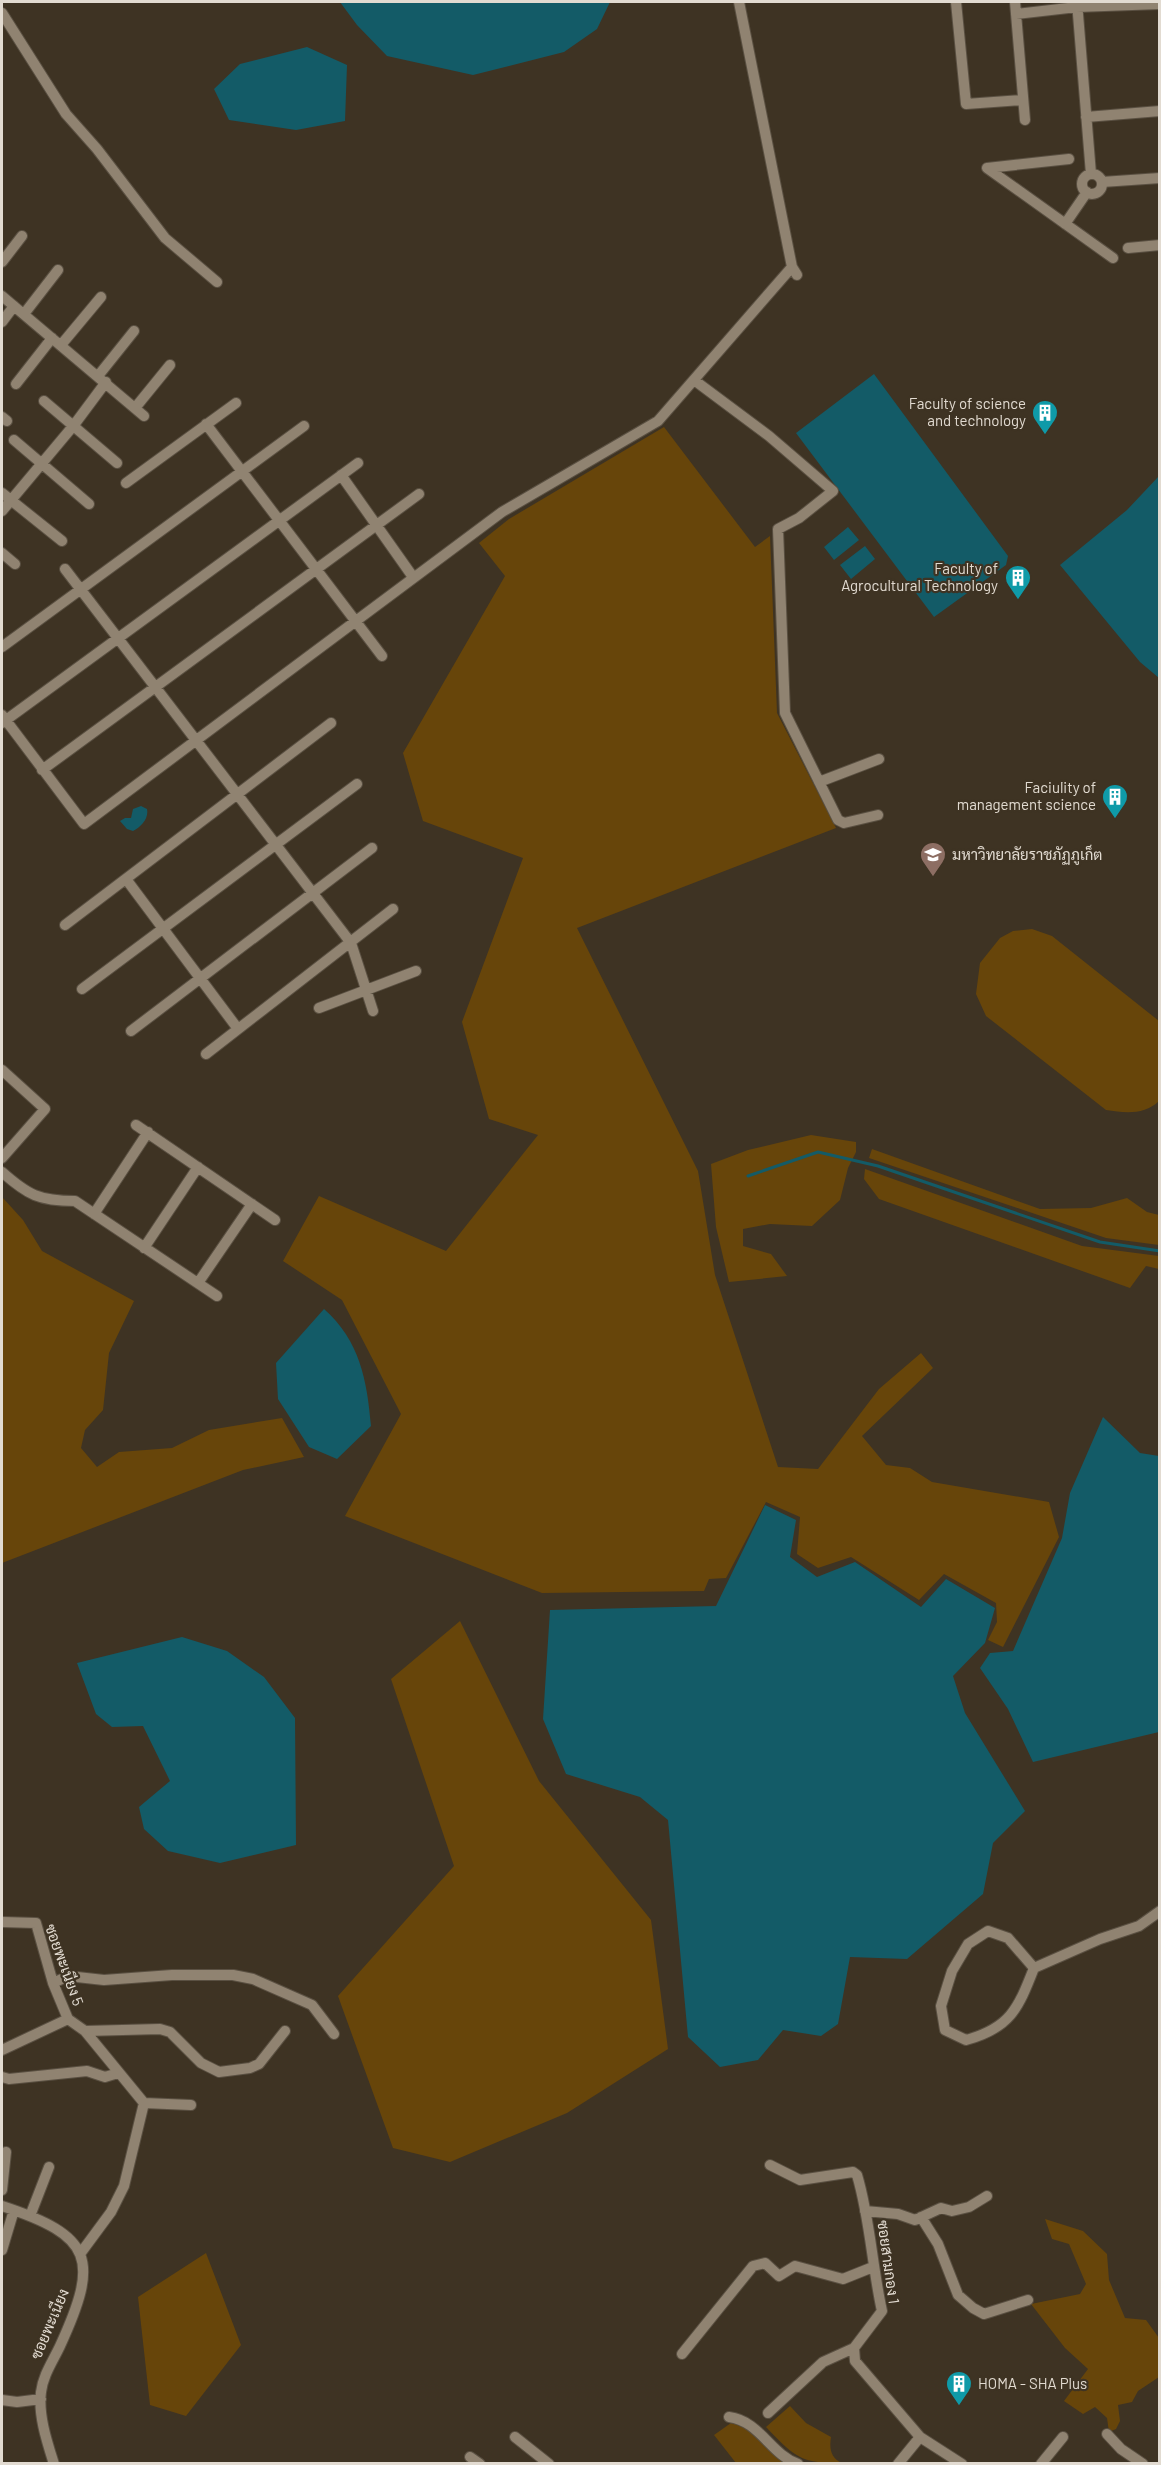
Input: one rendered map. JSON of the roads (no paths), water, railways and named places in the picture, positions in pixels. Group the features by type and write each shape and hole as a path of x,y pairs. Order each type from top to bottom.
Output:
{"street":[{"path":"358,463 3,719 84,824 502,512 658,421 794,271 739,2"},
{"path":"956,2 966,104 1023,100"},
{"path":"1015,2 1024,120"},
{"path":"1016,14 1077,4 1160,4"},
{"path":"1077,4 1091,174"},
{"path":"2,13 66,114 97,149 165,238 217,282"},
{"path":"1086,117 1160,111"},
{"path":"1069,159 987,168 1113,258"},
{"path":"1091,174 1099,177 1102,182"},
{"path":"1087,192 1083,187 1083,181 1091,174"},
{"path":"1102,182 1160,178"},
{"path":"1087,192 1098,192 1102,182"},
{"path":"1065,224 1087,192"},
{"path":"2,262 22,236"},
{"path":"1128,248 1160,245"},
{"path":"24,314 58,270"},
{"path":"2,296 144,416"},
{"path":"62,345 101,297"},
{"path":"2,322 14,306"},
{"path":"2,511 74,425 134,331"},
{"path":"16,384 52,338"},
{"path":"135,408 170,365"},
{"path":"694,380 769,436 833,491 799,518 778,529 785,713 841,823 878,815"},
{"path":"44,401 117,463"},
{"path":"126,483 236,403"},
{"path":"206,424 382,656"},
{"path":"2,647 304,426"},
{"path":"14,440 89,504"},
{"path":"341,475 413,577"},
{"path":"2,493 62,541"},
{"path":"42,770 419,494"},
{"path":"2,553 15,564"},
{"path":"65,569 351,943 373,1011"},
{"path":"65,925 331,723"},
{"path":"819,782 879,759"},
{"path":"82,989 357,784"},
{"path":"131,1031 372,848"},
{"path":"126,879 238,1029"},
{"path":"206,1054 393,909"},
{"path":"319,1008 416,971"},
{"path":"2,1070 45,1109 2,1158"},
{"path":"136,1125 274,1220"},
{"path":"94,1214 148,1132"},
{"path":"144,1248 198,1167"},
{"path":"2,1172 21,1190 48,1201 75,1201 217,1296"},
{"path":"198,1283 252,1204"},
{"path":"1034,1968 1008,1938 988,1931 968,1944 952,1971 941,2006 945,2030 966,2040 986,2035 1004,2025 1023,1997 1034,1968 1100,1939 1139,1926 1160,1911"},
{"name":"ซอยพะเนียง 5","path":"2,1922 36,1923 53,1983 68,2019 85,2031 144,2103"},
{"path":"53,1983 66,1977 104,1980 172,1975 233,1975 253,1979 312,2006 334,2034"},
{"path":"2,2050 68,2019"},
{"path":"85,2031 160,2029 170,2032 201,2063 219,2072 250,2068 259,2064 285,2031"},
{"path":"2,2077 9,2079 87,2071 105,2077 118,2073"},
{"path":"2,2206 61,2230 72,2240 80,2254 111,2212 124,2186 144,2103 191,2105"},
{"path":"2,2190 6,2152"},
{"name":"ซอยสามกอง 1","path":"770,2165 800,2180 855,2173 865,2211 882,2310 854,2348"},
{"path":"30,2216 49,2167"},
{"path":"865,2211 898,2214 915,2220 941,2208 952,2211 969,2207 987,2196"},
{"path":"2,2250 14,2210"},
{"path":"921,2217 938,2244 958,2295 964,2301 984,2314 1028,2300"},
{"name":"ซอยพะเนียง","path":"54,2463 41,2399 47,2371 77,2306 84,2276 80,2254"},
{"path":"682,2354 753,2266 765,2263 779,2276 795,2266 843,2279 873,2267"},
{"path":"768,2413 823,2362 854,2348 855,2361 920,2437 962,2463"},
{"path":"2,2400 17,2402 41,2399"},
{"path":"729,2417 741,2418 759,2430 786,2459 798,2463"},
{"path":"1107,2434 1121,2449 1143,2463"},
{"path":"515,2437 549,2463"},
{"path":"898,2463 920,2437"},
{"path":"1041,2463 1063,2437"}],"water":[{"path":"340,2 610,2 597,29 564,52 473,75 387,56 357,25"},
{"path":"307,47 347,65 345,121 296,130 229,120 214,89 240,64"},
{"path":"874,374 1008,556 1006,565 934,617 796,433"},
{"path":"1159,476 1159,678 1140,662 1060,565 1127,510"},
{"path":"848,527 859,540 834,560 824,547"},
{"path":"865,546 875,559 851,579 840,565"},
{"path":"141,806 147,809 146,819 133,831 127,829 120,821 131,818 133,809"},
{"path":"324,1309 346,1334 360,1362 371,1426 337,1459 309,1447 278,1399 276,1363"},
{"path":"1103,1417 1140,1453 1159,1456 1159,1732 1033,1762 1008,1709 980,1668 990,1653 1013,1651 1062,1538 1070,1493"},
{"path":"765,1505 796,1520 790,1557 817,1577 855,1562 921,1607 946,1579 995,1608 985,1643 953,1676 965,1713 1025,1811 993,1843 983,1894 907,1959 850,1957 838,2024 821,2036 783,2030 758,2060 720,2067 688,2037 668,1820 640,1797 566,1774 543,1719 550,1610 716,1606"},
{"path":"182,1637 227,1651 264,1677 295,1718 296,1845 220,1863 168,1851 144,1829 139,1807 170,1781 143,1726 112,1727 96,1714 77,1663"}],"waterway":[{"path":"748,1176 818,1152 878,1166 1100,1242 1160,1251"}],"place":[{"name":"Faculty of science and technology","path":"1045,436"},
{"name":"Faculty of Agrocultural Technology","path":"1018,601"},
{"name":"Faciulity of management science","path":"1115,820"},
{"name":"มหาวิทยาลัยราชภัฏภูเก็ต","path":"933,878"},
{"name":"HOMA - SHA Plus","path":"959,2407"}]}
